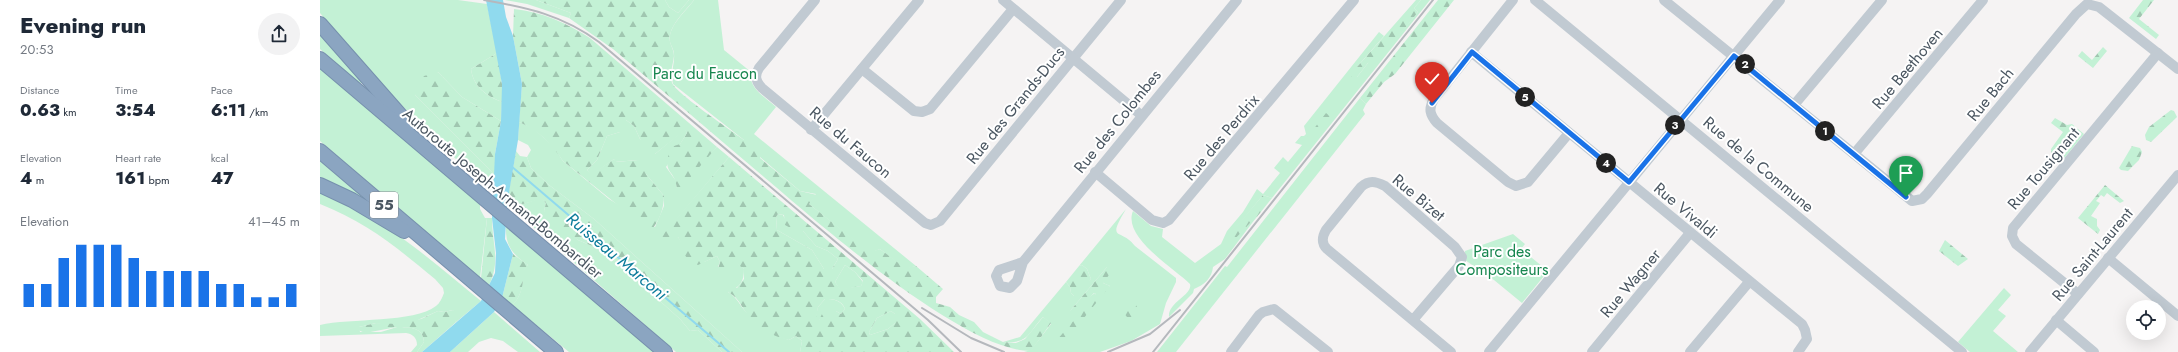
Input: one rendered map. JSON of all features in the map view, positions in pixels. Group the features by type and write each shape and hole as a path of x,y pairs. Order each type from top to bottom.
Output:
{"highway":[{"path":"320,24 442,163"},
{"name":"Autoroute Joseph-Armand-Bombardier","path":"320,59 665,352"},
{"name":"55","path":"320,151 556,352"},
{"path":"320,186 374,213 447,259"}],"street":[{"name":"Rue du Faucon","path":"815,0 759,68 756,79 762,88 811,130 924,223 930,225"},
{"path":"811,130 919,0"},
{"path":"1003,0 1141,115"},
{"name":"Rue des Grands-Ducs","path":"930,225 940,221 1121,0"},
{"name":"Rue des Colombes","path":"1023,262 1141,115 1237,0"},
{"name":"Rue des Perdrix","path":"1095,172 1152,220 1163,223 1169,220 1354,0"},
{"path":"1513,0 1432,103 1430,111 1437,123 1508,182 1516,186 1528,182 1569,134"},
{"name":"Rue de la Commune","path":"1535,0 1962,352"},
{"path":"1489,352 1780,0"},
{"path":"1794,105 1882,0"},
{"name":"Rue Beethoven","path":"1854,154 1983,0"},
{"path":"1671,2 1734,56 1854,154"},
{"name":"Rue Bach","path":"1854,154 1909,200 1922,200 2076,14 2087,4 2095,4 2158,52"},
{"path":"862,69 914,111 920,113 926,111 930,109 1013,9"},
{"name":"Rue Vivaldi","path":"1472,52 1569,134 1804,327 1806,339 1798,352"},
{"path":"2158,52 2178,69"},
{"name":"Rue Tousignant","path":"2078,294 2016,244 2012,236 2013,228 2158,52"},
{"name":"Rue Saint-Laurent","path":"2030,352 2178,175"},
{"name":"Rue Bizet","path":"1413,320 1456,270 1462,257 1455,247 1385,186 1375,182 1367,182 1361,187 1326,230 1323,238 1323,244 1327,249 1451,352"},
{"name":"Rue Wagner","path":"1592,352 1690,233"},
{"path":"2108,258 2178,316"},
{"path":"1690,352 1749,282"},
{"path":"1231,352 1259,315 1263,312 1274,309 1328,352"},
{"path":"2056,320 2094,352"}],"green space":[{"path":"320,0 458,0 487,4 497,53 471,69 474,80 481,90 502,102 501,121 462,97 438,72 415,95 495,175 494,193 447,151 403,107 361,61 320,13"},
{"path":"505,0 536,0 571,13 569,18 527,4"},
{"path":"536,0 665,0 669,7 678,13 689,0 694,0 676,21 671,30 670,43 674,56 671,80 676,88 705,112 744,140 750,137 753,139 758,146 760,158 800,191 817,195 809,204 870,252 880,249 905,268 916,266 943,289 936,297 936,303 950,307 959,315 974,322 983,332 1003,342 1016,343 1025,339 1043,317 1051,323 1031,351 1003,346 970,331 933,309 894,283 822,226 613,49 569,18 571,13"},
{"path":"665,0 689,0 678,13 669,7"},
{"name":"Parc du Faucon","path":"694,0 718,0 724,50 751,72 752,83 758,92 776,107 754,134 916,266 905,269 880,249 870,253 809,204 816,194 800,191 760,157 744,140 673,84 672,76 674,51 670,42 671,31 682,14"},
{"path":"1416,0 1421,0 1414,8 1418,12 1379,61 1368,63 1357,77 1352,79 1351,76 1357,67"},
{"path":"1421,0 1430,0 1272,198 1263,195 1232,233 1231,239 1250,223 1252,223 1225,259 1213,267 1211,275 1207,281 1194,289 1193,293 1169,317 1172,307 1188,292 1190,284 1162,261 1142,241 1135,231 1132,221 1133,211 1151,226 1163,229 1162,237 1195,263 1221,244 1227,231 1243,212 1257,189 1263,194 1280,173 1274,168 1283,157 1288,162 1302,145 1295,143 1301,136 1306,134 1304,126 1379,32 1384,36 1357,67 1357,77 1368,63 1391,45 1418,12 1414,8"},
{"path":"1438,0 1454,0 1395,74 1384,82 1366,104 1360,98"},
{"path":"2143,0 2154,0 2139,19 2159,35 2156,39 2129,18"},
{"path":"514,9 525,10 554,19 590,38 717,147 680,189 677,188 667,162 671,147 680,144 687,133 685,130 655,154 647,154 634,126 626,120 620,121 620,132 607,136 597,160 587,170 592,174 614,159 616,162 638,160 644,161 646,174 664,196 660,215 656,224 650,231 563,161 554,148 538,133 519,122 522,84 513,36"},
{"path":"320,29 363,81 360,84 320,49"},
{"path":"2103,47 2107,51 2093,68 2078,56 2082,51 2092,60"},
{"path":"497,53 502,84 502,102 481,90 474,80 471,69"},
{"path":"320,67 480,202 480,209 485,218 487,218 480,278 320,141"},
{"path":"438,72 462,97 501,121 495,154 495,175 415,95 416,88 424,76"},
{"path":"1360,98 1366,104 1363,110 1365,114 1176,352 1157,352 1225,266 1227,267"},
{"path":"2171,110 2174,111 2177,117 2151,142 2146,140 2145,135 2149,127"},
{"path":"1326,113 1332,118 1312,144 1306,139"},
{"path":"2055,118 2067,125 2072,124 2084,134 2062,161 2051,153 2051,149 2063,132 2051,123"},
{"path":"620,120 626,120 634,126 640,139 655,154 685,129 687,133 666,167 676,181 677,188 717,147 729,157 660,239 678,237 682,243 704,262 717,256 720,262 718,267 736,262 744,269 742,281 736,288 728,292 761,327 789,340 796,336 802,341 800,352 742,352 594,219 549,185 531,168 527,157 531,150 528,145 518,140 519,122 533,128 553,146 563,161 609,199 655,227 664,206 664,196 646,174 638,160 615,162 614,159 592,175 587,170 597,160 607,136 620,132"},
{"path":"2132,146 2140,148 2142,152 2139,160 2128,171 2121,170 2119,168"},
{"path":"516,151 520,156 527,157 531,168 549,185 594,219 742,352 722,352 698,330 690,331 680,319 612,258 599,249 578,240 547,218 544,211 546,203 541,199 523,204 511,202 508,196"},
{"path":"729,157 920,319 954,352 800,352 802,341 796,336 789,340 764,330 753,321 736,298 728,292 729,288 737,288 744,279 744,269 736,263 729,265 727,271 717,273 720,262 717,256 698,265 689,260 681,251 681,243 678,237 670,243 663,243 659,239","holes":["778,214 784,215 785,225 796,231 803,231 816,246 828,251 838,259 832,269 824,269 812,250 777,230 776,217","845,265 855,272 863,281 861,286 840,289 835,282","825,299 828,299 840,302 845,309 841,314 836,311 836,308 825,308 819,320 816,320 818,307","891,311 895,314 895,323 888,329 870,335 869,332 877,318"]},
{"path":"320,161 364,198 362,201 320,181"},
{"path":"2105,185 2124,201 2120,203 2107,193 2104,197 2101,195 2096,201 2100,203 2091,216 2097,219 2097,226 2100,230 2098,234 2078,218"},
{"path":"320,193 363,213 405,240 481,301 455,323 456,317 453,310 444,312 438,311 402,327 414,328 422,334 424,342 417,352 411,352 417,345 415,338 413,335 406,333 320,336 320,325 398,318 426,311 437,305 444,293 443,288 435,279 381,237 353,219 320,204","holes":["376,323 397,327 381,332 360,332 359,327"]},
{"path":"1263,195 1272,198 1252,223 1250,223 1231,243 1229,243 1231,233"},
{"path":"508,196 511,202 523,204 541,198 546,203 544,211 578,240 599,249 612,258 680,319 690,331 698,330 722,352 676,352 507,204"},
{"path":"1126,209 1116,231 1130,240 1135,246 1176,278 1176,282 1166,303 1160,324 1131,341 1100,352 1024,352 1031,350 1051,324 1043,317 1031,332 1023,339 1012,342 1003,342 1020,337 1066,282 1074,296 1091,279 1087,269 1082,265 1079,266","holes":["1107,267 1103,283 1110,286 1096,295 1095,293 1070,311"]},
{"path":"778,214 783,215 789,224 794,228 803,231 816,246 828,251 838,259 832,269 824,269 812,250 777,230 776,217"},
{"path":"487,218 492,218 495,252 495,268 489,285 481,278"},
{"path":"506,224 656,352 569,352 512,305 520,294 523,281 522,272 528,265 510,248 507,238"},
{"name":"Parc des Compositeurs","path":"1513,234 1525,244 1521,249 1548,271 1522,303 1494,280 1465,260 1465,251"},
{"path":"1945,240 1968,259 1958,266 1939,251"},
{"path":"513,254 528,265 523,272 523,281 520,294 512,305 502,298"},
{"path":"845,265 855,272 863,282 861,286 840,290 835,282"},
{"path":"1082,265 1087,269 1091,279 1079,296 1074,296 1066,282 1079,266"},
{"path":"1107,267 1110,269 1109,275 1103,283 1110,286 1061,346 1057,340 1096,294 1094,293 1075,313 1070,311"},
{"path":"2004,288 2011,295 1998,310 2006,316 1993,331 2018,352 1970,352 1958,342"},
{"path":"825,299 837,301 845,309 841,314 836,311 819,320 815,320 818,307"},
{"path":"1130,301 1134,301 1137,307 1135,314 1131,318 1127,317 1122,311"},
{"path":"453,310 458,314 455,323 422,352 417,352 424,342 422,334 413,328 401,327 402,322 421,319 438,311 444,312"},
{"path":"891,311 895,314 895,323 888,329 870,335 869,332 877,318"},
{"path":"494,312 540,352 518,352 503,341 491,338 479,342 468,352 450,352"},
{"path":"376,323 397,324 397,327 365,333 358,330 359,327"}],"water":[{"path":"486,0 503,0 506,17 513,36 522,84 518,140 507,204 505,239 513,254 502,298 494,312 450,352 422,352 481,301 495,273 496,253 492,218 495,154 501,121 502,84"}],"waterway":[{"name":"Ruisseau Marconi","path":"511,166 729,352"}],"railway":[{"path":"484,0 516,6 558,19 572,25 599,42 928,320 961,352"},
{"path":"1153,352 1433,0"},
{"path":"922,308 971,338 1004,352"},
{"path":"1108,352 1150,334 1180,310"}],"route":[{"path":"1432,103 1472,52 1569,134 1629,182 1664,141 1665,136 1687,114 1734,56 1906,197"}]}
